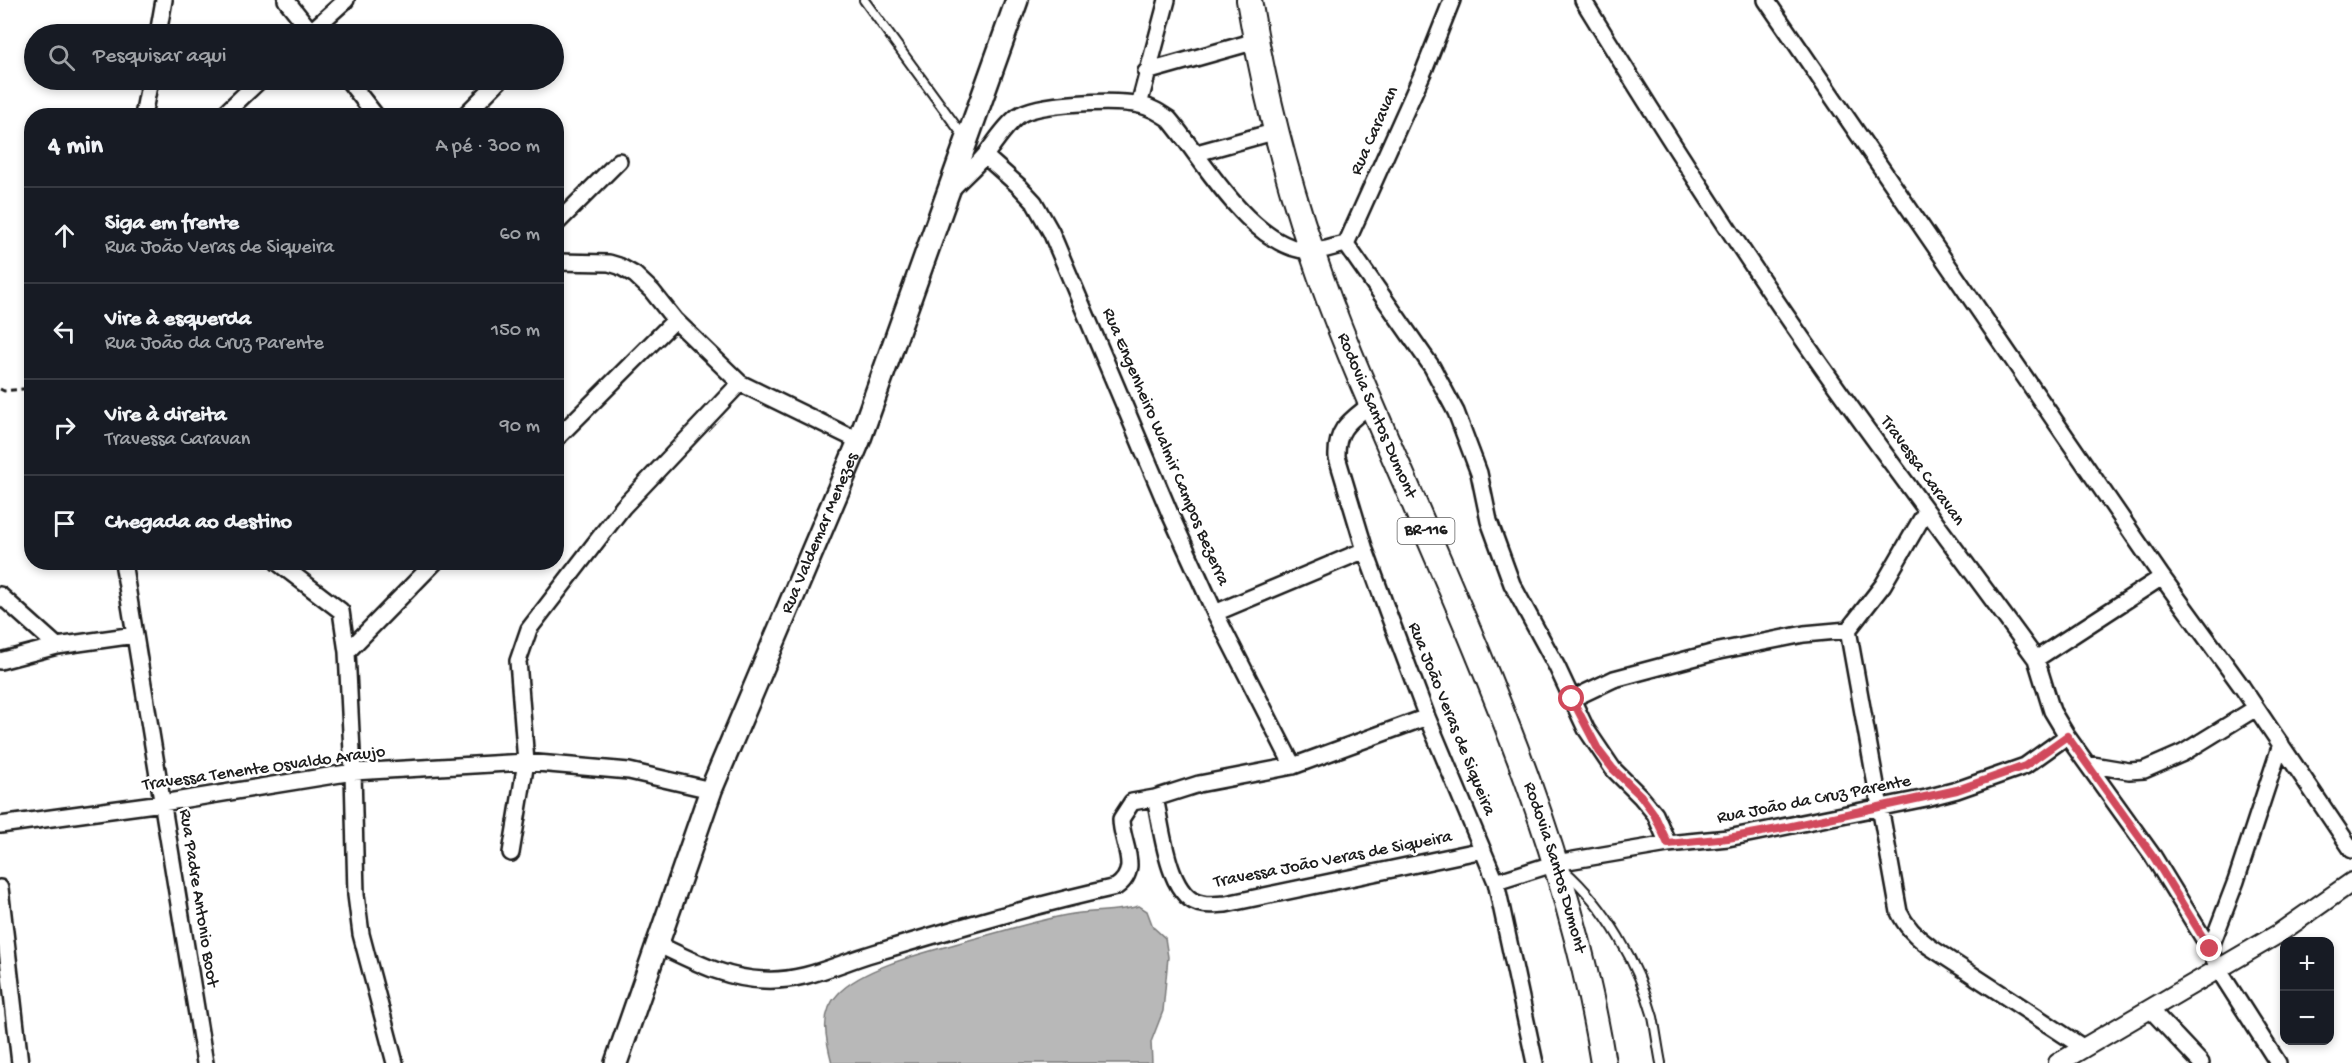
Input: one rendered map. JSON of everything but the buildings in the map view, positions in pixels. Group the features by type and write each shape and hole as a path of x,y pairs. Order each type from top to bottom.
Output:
{"highway":[{"name":"Rodovia Santos Dumont","path":"1248,0 1277,130 1312,252 1371,404 1496,697 1526,775 1556,863 1593,1005 1603,1063"}],"main road":[{"name":"Rua Valdemar Menezes","path":"622,1062 657,944 711,790 859,441 1017,0"}],"street":[{"path":"160,24 164,0"},
{"path":"286,0 303,24"},
{"path":"321,24 346,0"},
{"path":"1139,105 1167,0"},
{"name":"Rua Caravan","path":"1346,244 1425,68 1452,0"},
{"name":"Travessa Caravan","path":"1583,0 1688,169 1836,387 2036,659 2052,711 2067,736 2153,856 2210,949 2218,969 2278,1063"},
{"path":"1766,0 2162,577 2282,744 2352,850"},
{"path":"1146,72 1256,41"},
{"path":"145,108 148,90"},
{"path":"230,108 249,90"},
{"path":"356,90 370,108"},
{"path":"472,108 490,90"},
{"path":"949,193 984,156 1009,124 1028,110 1038,107 1093,103 1139,105 1156,110 1169,118 1233,202 1262,231 1294,248 1312,252 1346,244 1432,367 1456,412 1479,473 1489,521 1512,584 1599,751 1613,769 1641,796 1654,814 1668,844"},
{"path":"1197,153 1277,130"},
{"name":"Rua Engenheiro Walmir Campos Bezerra","path":"984,156 1034,202 1051,232 1132,426 1215,613 1293,766"},
{"path":"564,216 619,161"},
{"path":"564,262 609,263 635,275 652,291 675,320 740,383 859,441"},
{"path":"564,432 675,320"},
{"path":"511,852 526,762 518,661 529,629 623,507 740,383"},
{"name":"Rua João Veras de Siqueira","path":"1371,404 1344,426 1336,444 1337,457 1365,550 1427,717 1496,882 1535,1063"},
{"path":"1572,699 1614,679 1719,651 1804,634 1848,630 1883,585 1926,511"},
{"path":"1215,613 1365,550"},
{"name":"Rua Padre Antonio Boot","path":"124,570 205,1063"},
{"path":"287,570 341,611 347,652 356,895 361,934 394,1063"},
{"path":"347,652 427,570"},
{"path":"2036,659 2162,577"},
{"path":"0,595 57,646"},
{"path":"1848,630 1892,882 1904,924 1930,947 2084,1048"},
{"path":"0,661 57,646 135,634"},
{"path":"2087,764 2129,771 2144,770 2183,753 2256,708"},
{"path":"657,944 716,971 737,977 784,980 818,973 863,956 1005,915 1116,887 1129,872 1130,864 1121,819 1132,802 1155,798 1199,784 1293,766 1427,717"},
{"name":"Rua João da Cruz Parente","path":"1496,882 1556,863 1668,844 1738,836 1957,790 2025,766 2067,736"},
{"path":"2210,949 2236,881 2282,744"},
{"name":"Travessa Tenente Osvaldo Araujo","path":"0,825 162,803 353,772 526,762 629,771 711,790"},
{"name":"Travessa João Veras de Siqueira","path":"1155,798 1164,844 1177,883 1187,897 1202,904 1226,904 1483,850"},
{"path":"2058,1063 2278,934 2352,882"},
{"path":"0,888 5,972 20,1063"},
{"path":"2151,1010 2201,1063"}],"lane":[{"path":"864,0 967,141"},
{"path":"1556,863 1573,878 1606,917 1632,962 1652,1016 1661,1063"}],"path":[{"path":"0,388 4,391 24,389"}],"shaded area":[{"path":"1139,906 1147,911 1153,927 1165,938 1168,957 1163,1011 1151,1042 1152,1063 832,1063 826,1036 828,1010 838,994 865,975 921,954 1043,920 1076,913 1121,910"}],"route":[{"path":"1572,699 1599,751 1613,769 1641,796 1654,814 1668,844 1728,838 1778,829 1957,790 2025,766 2067,736 2153,856 2210,949"}]}
